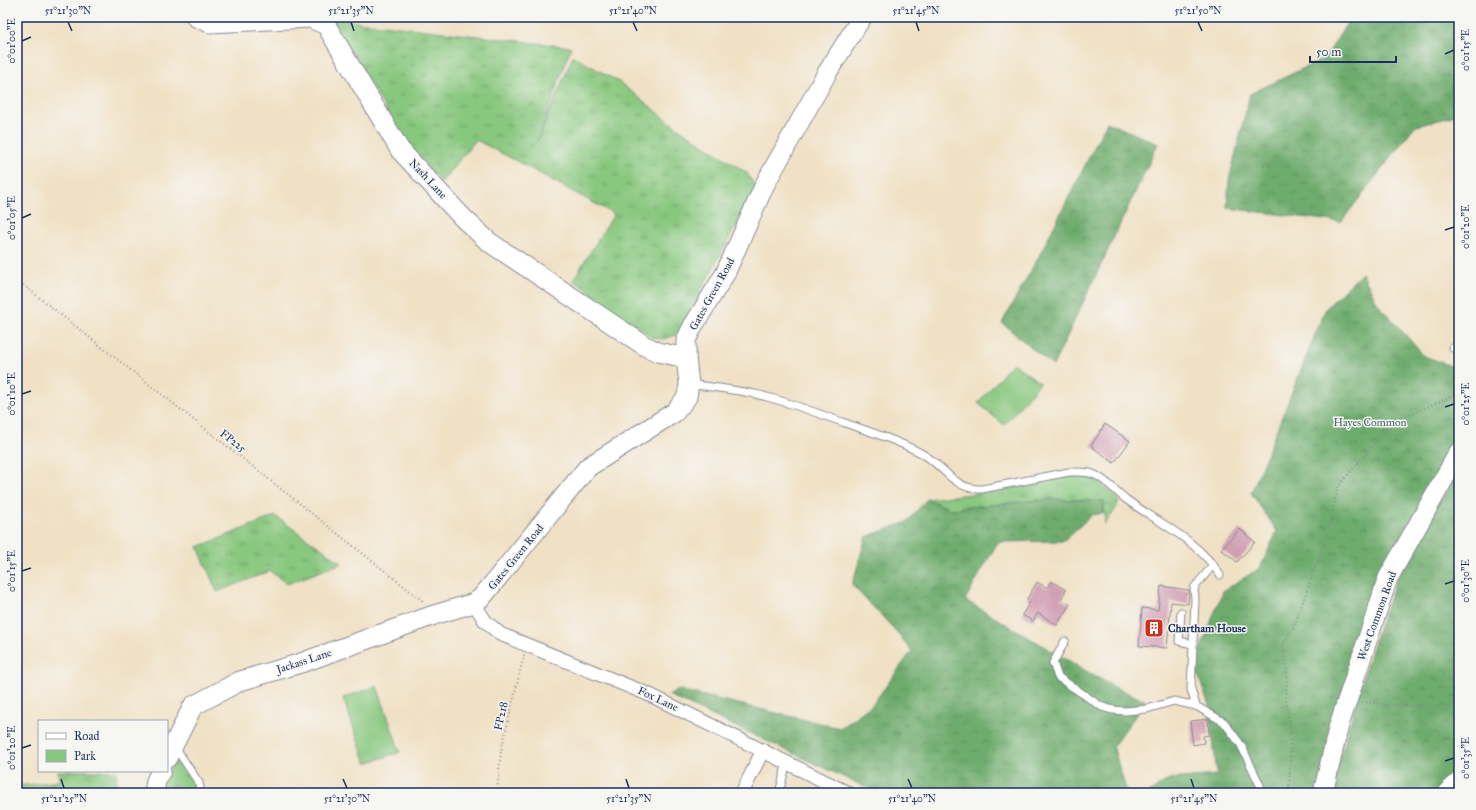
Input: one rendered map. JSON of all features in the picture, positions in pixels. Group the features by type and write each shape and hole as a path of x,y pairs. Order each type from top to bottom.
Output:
{"street":[{"name":"Nash Lane","path":"196,17 210,23 310,18 326,25 400,150 463,218 489,242 645,346 658,352 686,358"},
{"name":"Gates Green Road","path":"474,603 482,598 588,467 675,412 688,397 689,384 686,358 686,340 725,274 765,184 827,73 862,17"},
{"name":"West Common Road","path":"1323,793 1339,725 1388,578 1459,452"},
{"name":"Jackass Lane","path":"170,748 193,706 240,680 300,663 474,603"},
{"name":"Fox Lane","path":"474,603 485,621 500,634 650,694 848,793"},
{"path":"742,793 763,750"},
{"path":"154,793 156,781 160,772"},
{"path":"1447,793 1459,782"}],"lane":[{"path":"689,384 766,396 886,438 924,454 949,476 961,485 969,488 982,489 1069,472 1082,471 1094,474 1127,500 1192,544 1213,565 1220,575"},
{"path":"1196,706 1191,689 1195,600 1194,588 1213,565"},
{"path":"1181,612 1179,641 1193,644"},
{"path":"1065,641 1053,663 1058,676 1102,707 1113,710 1147,709 1174,701 1196,706 1224,722 1240,745 1260,785 1261,793"},
{"path":"170,748 199,783 201,793"},
{"path":"779,793 787,762"}],"path":[{"name":"FP225","path":"17,280 439,614"},
{"path":"1289,793 1291,734 1286,698 1287,669 1283,644 1295,624 1327,534 1338,487 1391,423 1459,393"},
{"name":"FP218","path":"497,793 502,751 527,644"},
{"path":"1348,698 1361,702 1447,708 1459,702"}],"green space":[{"path":"1351,17 1459,17 1459,114 1414,127 1341,222 1227,208 1229,180 1250,94 1325,58"},
{"path":"332,19 571,47 537,142 573,56 619,82 675,126 747,173 756,188 687,317 680,334 663,339 653,338 573,280 614,214 476,140 441,182 405,142"},
{"path":"1107,122 1158,144 1053,366 1002,323 1040,254"},
{"name":"Hayes Common","path":"1362,273 1378,304 1424,356 1459,369 1459,437 1380,576 1316,793 1149,793 1169,779 1217,775 1209,705 1194,665 1223,591 1260,568 1277,531 1251,493 1326,308"},
{"path":"1013,363 1040,383 1004,425 978,403"},
{"path":"1459,467 1459,771 1436,793 1332,793 1339,761 1372,647 1396,580"},
{"path":"1061,477 1088,477 1099,482 1119,499 1117,507 1105,524 1104,501 1050,499 950,509 927,499 971,494"},
{"path":"927,499 950,509 1050,499 1104,501 1104,513 1092,515 1063,541 998,542 965,600 1112,686 1146,701 1113,746 1127,793 878,793 668,695 679,690 840,728 872,705 912,651 895,630 852,585 866,537 907,522"},
{"path":"275,516 342,563 287,584 270,571 217,592 198,547"},
{"path":"377,686 400,752 366,763 343,698"},
{"path":"177,756 194,781 188,793 158,793"},
{"path":"58,772 117,772 116,793 17,793 17,786 59,781"}],"building":[{"path":"1105,424 1130,441 1114,463 1091,446"},
{"path":"1240,529 1255,542 1237,562 1221,549"},
{"path":"1051,581 1066,590 1061,599 1070,604 1057,625 1038,613 1033,621 1022,615 1030,602 1027,599 1037,582 1047,588"},
{"name":"Chartham House","path":"1161,586 1189,590 1188,604 1171,602 1167,648 1139,646 1142,608 1158,610"},
{"path":"1208,719 1209,735 1203,736 1204,743 1193,745 1190,721"}],"place":[{"name":"Chartham House","path":"1154,628"}]}
